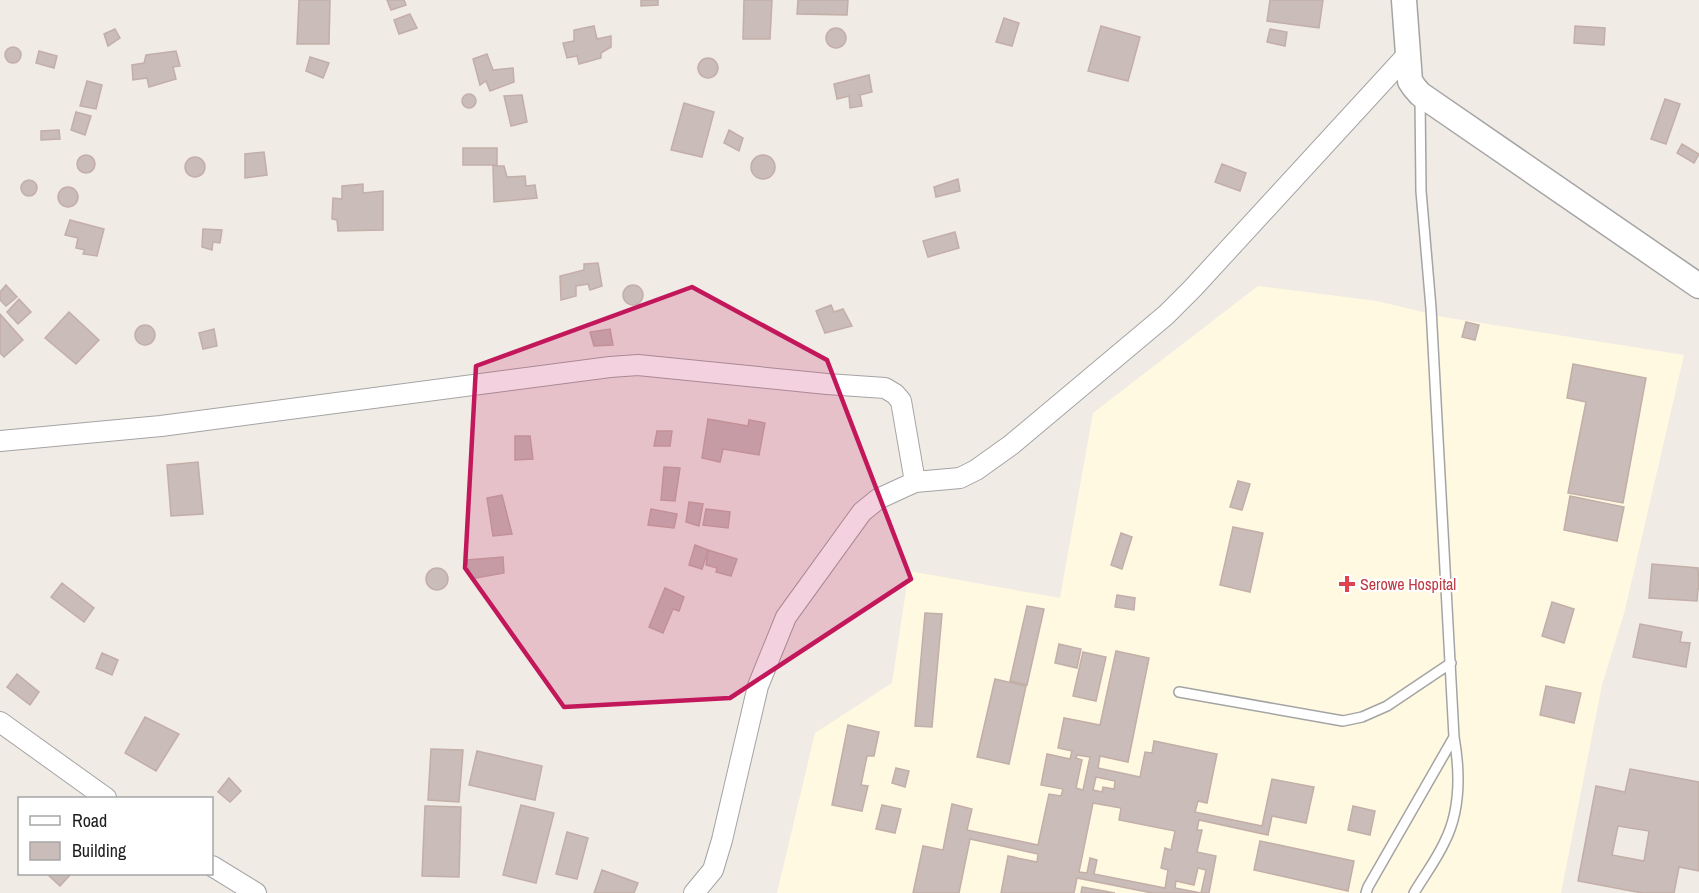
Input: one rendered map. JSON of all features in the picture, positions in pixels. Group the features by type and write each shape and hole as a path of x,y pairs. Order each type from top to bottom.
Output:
{"street":[{"path":"1404,0 1410,81 1420,94 1699,286"},
{"path":"694,893 713,870 758,686 786,617 862,512 878,499 915,482 960,478 976,470 1011,445 1166,315 1408,54"},
{"path":"0,441 161,426 638,365 885,388 901,401 915,482"},
{"path":"0,722 105,797"},
{"path":"213,867 256,893"}],"lane":[{"path":"1414,893 1446,840 1454,814 1458,788 1431,308 1421,191 1420,94"},
{"path":"1179,692 1343,720 1362,717 1387,706 1451,663"},
{"path":"1366,893 1454,737"}],"highlighted area":[{"path":"692,287 827,360 911,579 730,698 564,707 465,568 476,366"}],"shaded area":[{"name":"Serowe Hospital","path":"1258,286 1377,301 1443,317 1684,355 1625,610 1602,685 1561,893 777,893 815,733 892,683 909,571 1060,598 1093,413"}],"building":[{"path":"299,0 330,0 329,44 297,44"},
{"path":"387,0 404,0 406,5 391,10"},
{"path":"641,0 658,0 658,5 641,6"},
{"path":"744,0 772,0 770,39 743,39"},
{"path":"798,0 848,0 847,15 797,14"},
{"path":"1270,0 1323,0 1319,28 1267,21"},
{"path":"410,14 417,28 399,34 394,20"},
{"path":"1004,18 1019,23 1012,46 996,42"},
{"path":"594,26 597,39 611,36 611,47 601,53 601,58 579,64 577,56 567,58 563,43 574,41 574,30"},
{"path":"1101,26 1140,37 1128,81 1088,71"},
{"path":"1575,26 1605,28 1604,45 1574,43"},
{"path":"836,28 843,31 846,38 843,45 836,48 829,45 826,38 829,31"},
{"path":"115,29 120,38 108,46 104,34"},
{"path":"1270,29 1287,32 1285,46 1267,42"},
{"path":"13,47 19,49 21,55 19,61 13,63 7,61 5,55 7,49"},
{"path":"39,51 57,56 54,68 36,63"},
{"path":"176,51 180,66 173,67 176,79 149,87 147,78 133,80 132,65 144,63 146,55"},
{"path":"487,54 493,70 513,68 514,82 490,91 486,81 480,85 473,59"},
{"path":"310,57 329,63 323,78 306,71"},
{"path":"708,58 715,61 718,68 715,75 708,78 701,75 698,68 701,61"},
{"path":"869,75 872,92 860,95 862,106 850,108 849,96 837,99 834,84"},
{"path":"87,81 102,85 96,109 80,106"},
{"path":"466,94 472,94 476,101 472,108 466,108 462,104 462,98"},
{"path":"522,95 527,122 511,126 504,96"},
{"path":"1665,99 1680,104 1666,144 1651,139"},
{"path":"684,103 714,112 702,157 671,150"},
{"path":"76,112 91,116 85,135 71,130"},
{"path":"59,130 60,139 41,140 41,131"},
{"path":"729,130 743,138 739,151 724,143"},
{"path":"1682,144 1699,154 1694,163 1677,153"},
{"path":"463,148 497,148 497,165 463,165"},
{"path":"264,152 267,175 245,178 245,154"},
{"path":"82,155 90,155 95,160 93,171 82,173 77,168 77,160"},
{"path":"763,155 768,156 774,162 774,172 768,178 763,179 758,178 752,172 751,167 752,162 758,156"},
{"path":"195,157 202,160 205,167 202,174 195,177 188,174 185,167 188,160"},
{"path":"1222,164 1246,173 1240,191 1215,182"},
{"path":"493,166 504,166 507,177 525,176 526,186 535,185 537,198 494,202"},
{"path":"958,179 960,191 936,197 934,187"},
{"path":"29,180 35,182 37,188 35,194 29,196 23,194 21,188 23,182"},
{"path":"363,184 363,193 383,191 383,230 338,231 337,220 332,219 333,198 342,199 342,186"},
{"path":"68,187 75,190 78,197 75,204 68,207 61,204 58,197 61,190"},
{"path":"70,220 104,229 97,256 83,254 85,250 76,248 78,238 65,235"},
{"path":"203,229 222,230 220,243 213,242 212,250 202,247"},
{"path":"955,232 959,248 928,257 923,241"},
{"path":"598,263 602,286 590,290 588,284 576,286 576,296 561,300 560,276 584,270 584,264"},
{"path":"6,285 17,297 6,306 0,300 0,292"},
{"path":"633,285 640,288 643,295 640,302 633,305 626,302 623,295 626,288"},
{"path":"19,299 31,312 18,324 7,312"},
{"path":"831,305 834,312 843,309 852,326 825,333 816,311"},
{"path":"69,312 99,340 76,364 45,338"},
{"path":"0,314 23,340 4,357 0,353"},
{"path":"1466,322 1479,325 1475,340 1462,337"},
{"path":"145,325 152,328 155,335 152,342 145,345 138,342 135,335 138,328"},
{"path":"214,329 217,346 203,349 199,333"},
{"path":"610,329 613,345 594,346 590,332"},
{"path":"1573,364 1646,378 1623,503 1568,493 1586,402 1567,398"},
{"path":"708,419 748,426 749,420 765,423 759,455 723,449 720,462 702,458"},
{"path":"657,431 672,431 670,446 654,446"},
{"path":"515,436 530,436 533,459 515,460"},
{"path":"198,462 203,514 171,516 167,465"},
{"path":"664,467 680,468 675,501 661,500"},
{"path":"1238,481 1250,484 1242,510 1230,507"},
{"path":"502,495 512,534 493,536 487,498"},
{"path":"1570,496 1624,507 1617,541 1564,530"},
{"path":"689,502 703,504 699,526 686,522"},
{"path":"651,509 677,514 674,528 648,525"},
{"path":"706,509 730,512 728,528 703,525"},
{"path":"1233,527 1263,533 1250,592 1220,585"},
{"path":"1121,533 1132,537 1122,569 1111,565"},
{"path":"695,545 708,550 702,569 689,565"},
{"path":"708,550 737,559 731,576 716,572 717,568 706,565"},
{"path":"503,557 504,573 471,579 467,560"},
{"path":"1652,564 1698,568 1697,601 1649,598"},
{"path":"437,568 445,571 448,579 445,587 437,590 429,587 426,579 429,571"},
{"path":"62,583 94,608 84,622 51,597"},
{"path":"665,588 684,597 679,611 673,609 663,633 649,627"},
{"path":"1117,595 1135,598 1134,610 1115,607"},
{"path":"1552,602 1574,609 1564,643 1542,636"},
{"path":"1027,606 1044,609 1027,685 1010,681"},
{"path":"925,613 942,614 932,727 915,726"},
{"path":"1640,624 1682,632 1680,642 1690,643 1686,667 1633,657"},
{"path":"1059,644 1081,649 1077,668 1055,663"},
{"path":"1116,651 1149,658 1128,762 1100,756 1098,768 1140,777 1145,752 1152,753 1154,741 1217,754 1207,803 1198,801 1195,812 1262,826 1272,779 1314,787 1306,823 1272,816 1268,835 1199,820 1197,830 1202,830 1197,852 1216,856 1209,893 1201,893 1152,893 1077,878 1074,893 1001,893 1008,856 1037,862 1038,854 970,839 959,893 913,893 923,846 943,850 952,804 972,809 967,830 1038,845 1049,794 1061,796 1063,789 1041,785 1047,754 1070,759 1072,751 1058,748 1064,718 1100,725","holes":["1077,755 1090,757 1083,790 1076,788 1082,760 1076,758","1096,777 1115,781 1114,789 1103,787 1102,792 1093,790","1093,803 1121,808 1119,820 1175,831 1171,850 1165,848 1161,868 1168,870 1165,888 1094,874 1097,860 1090,858 1087,873 1079,872","1198,868 1206,870 1201,893 1175,888 1176,881 1194,885"]},
{"path":"1083,652 1106,657 1096,701 1073,696"},
{"path":"102,653 118,660 112,675 96,668"},
{"path":"17,674 39,692 30,705 7,687"},
{"path":"995,679 1026,686 1009,764 977,757"},
{"path":"1546,686 1581,693 1574,723 1540,715"},
{"path":"145,717 179,734 156,771 125,753"},
{"path":"848,725 879,732 874,756 867,756 861,785 868,786 862,811 832,805"},
{"path":"431,749 463,750 459,802 428,800"},
{"path":"477,751 542,766 535,800 469,785"},
{"path":"896,768 909,771 905,787 892,783"},
{"path":"1630,769 1699,782 1699,871 1679,867 1674,893 1642,893 1578,881 1596,786 1625,792","holes":["1618,826 1649,831 1644,861 1612,855"]},
{"path":"229,778 241,791 230,802 218,792"},
{"path":"521,805 554,813 536,883 503,875"},
{"path":"882,805 901,809 895,833 876,829"},
{"path":"425,806 461,807 459,877 422,876"},
{"path":"1353,806 1375,811 1370,835 1348,830"},
{"path":"567,832 588,838 577,879 556,874"},
{"path":"1260,841 1354,861 1348,891 1254,870"},
{"path":"602,870 638,883 634,893 594,893"},
{"path":"48,875 70,875 60,886"},
{"path":"1082,887 1115,893 1081,893"}],"place":[{"name":"Serowe Hospital","path":"1347,584"}]}
